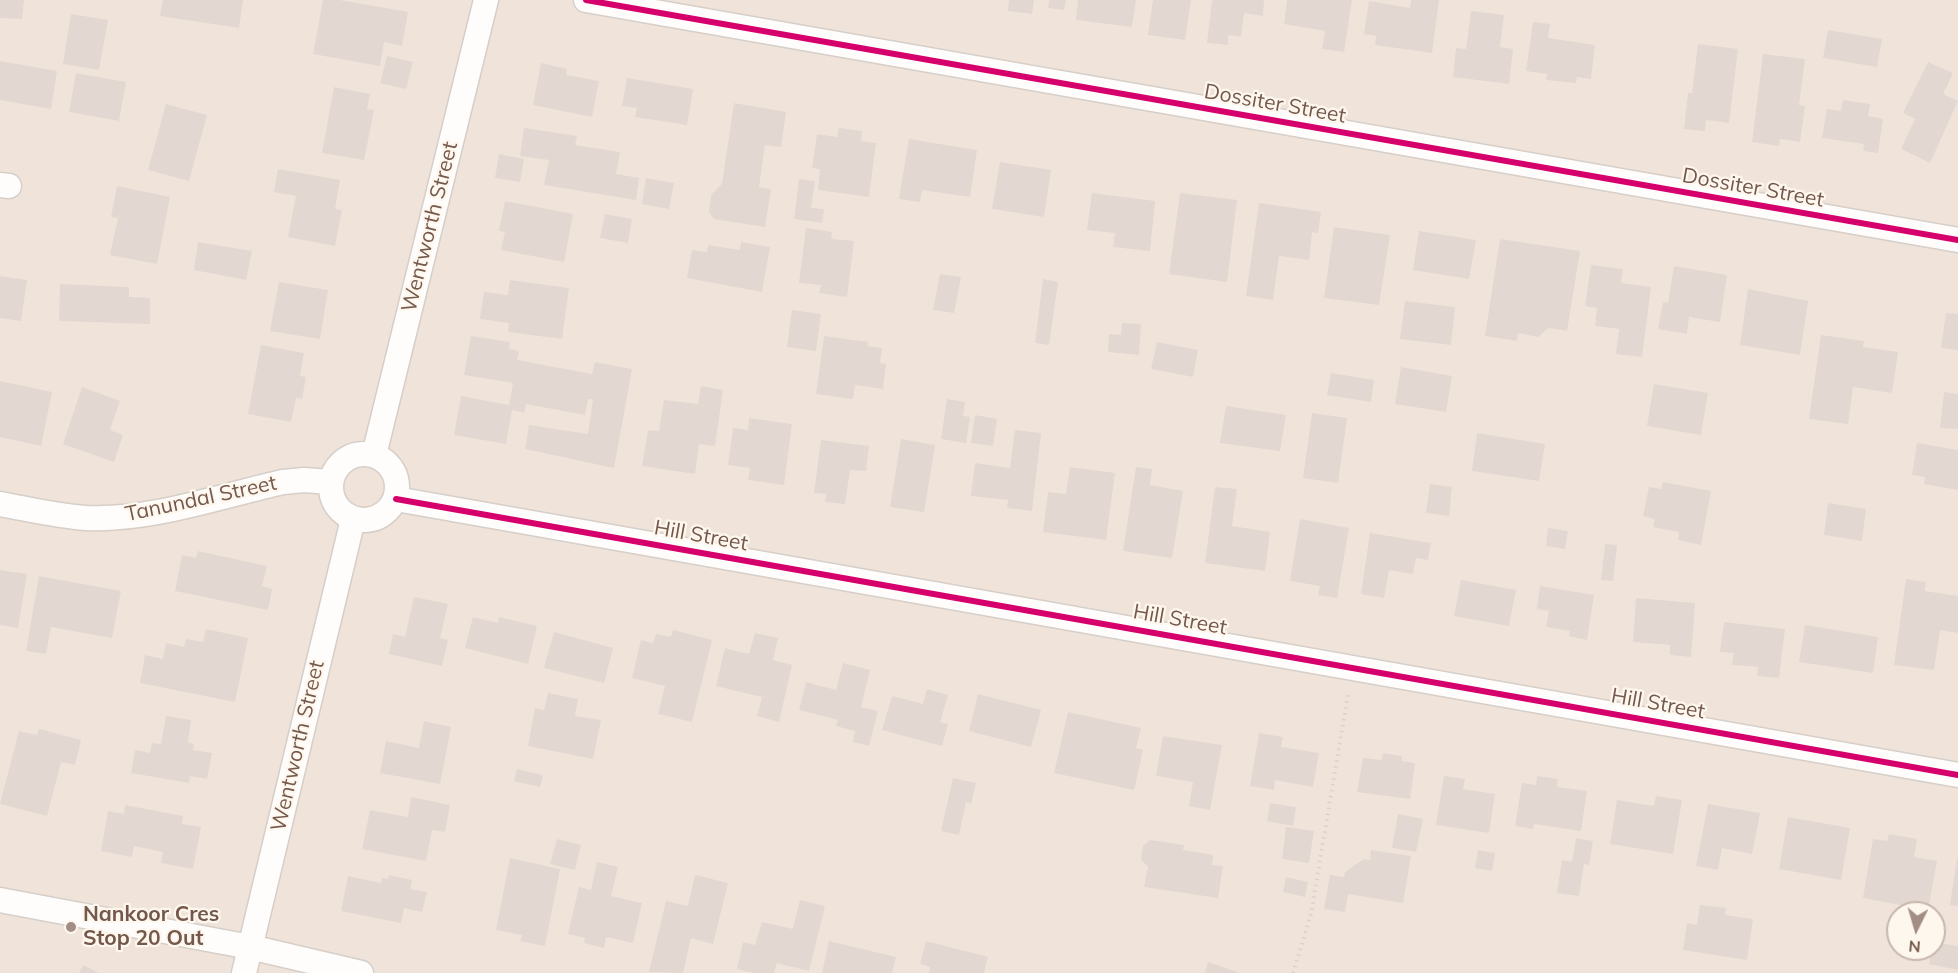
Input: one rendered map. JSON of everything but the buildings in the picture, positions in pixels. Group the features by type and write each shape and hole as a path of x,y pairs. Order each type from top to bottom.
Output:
{"street":[{"name":"Wentworth Street","path":"374,455 486,0"},
{"name":"Dossiter Street","path":"586,0 1958,240"},
{"path":"356,455 374,455 394,470 398,481 396,499 388,511 379,518 368,521 353,519 338,508 333,499 332,482 338,468 346,460 356,455"},
{"name":"Tanundal Street","path":"0,504 86,518 117,517 151,512 283,482 304,480 332,482"},
{"name":"Hill Street","path":"396,499 1958,775"},
{"name":"Wentworth Street","path":"244,973 353,519"},
{"path":"0,900 250,946 361,973"}],"path":[{"path":"1293,973 1311,914 1353,667"}],"shaded area":[{"path":"0,0 1958,0 1958,973 0,973"}],"cycle path":[{"path":"586,0 1958,240"},
{"path":"396,499 1958,775"}],"place":[{"name":"Nankoor Cres Stop 20 Out","path":"71,927"}]}
